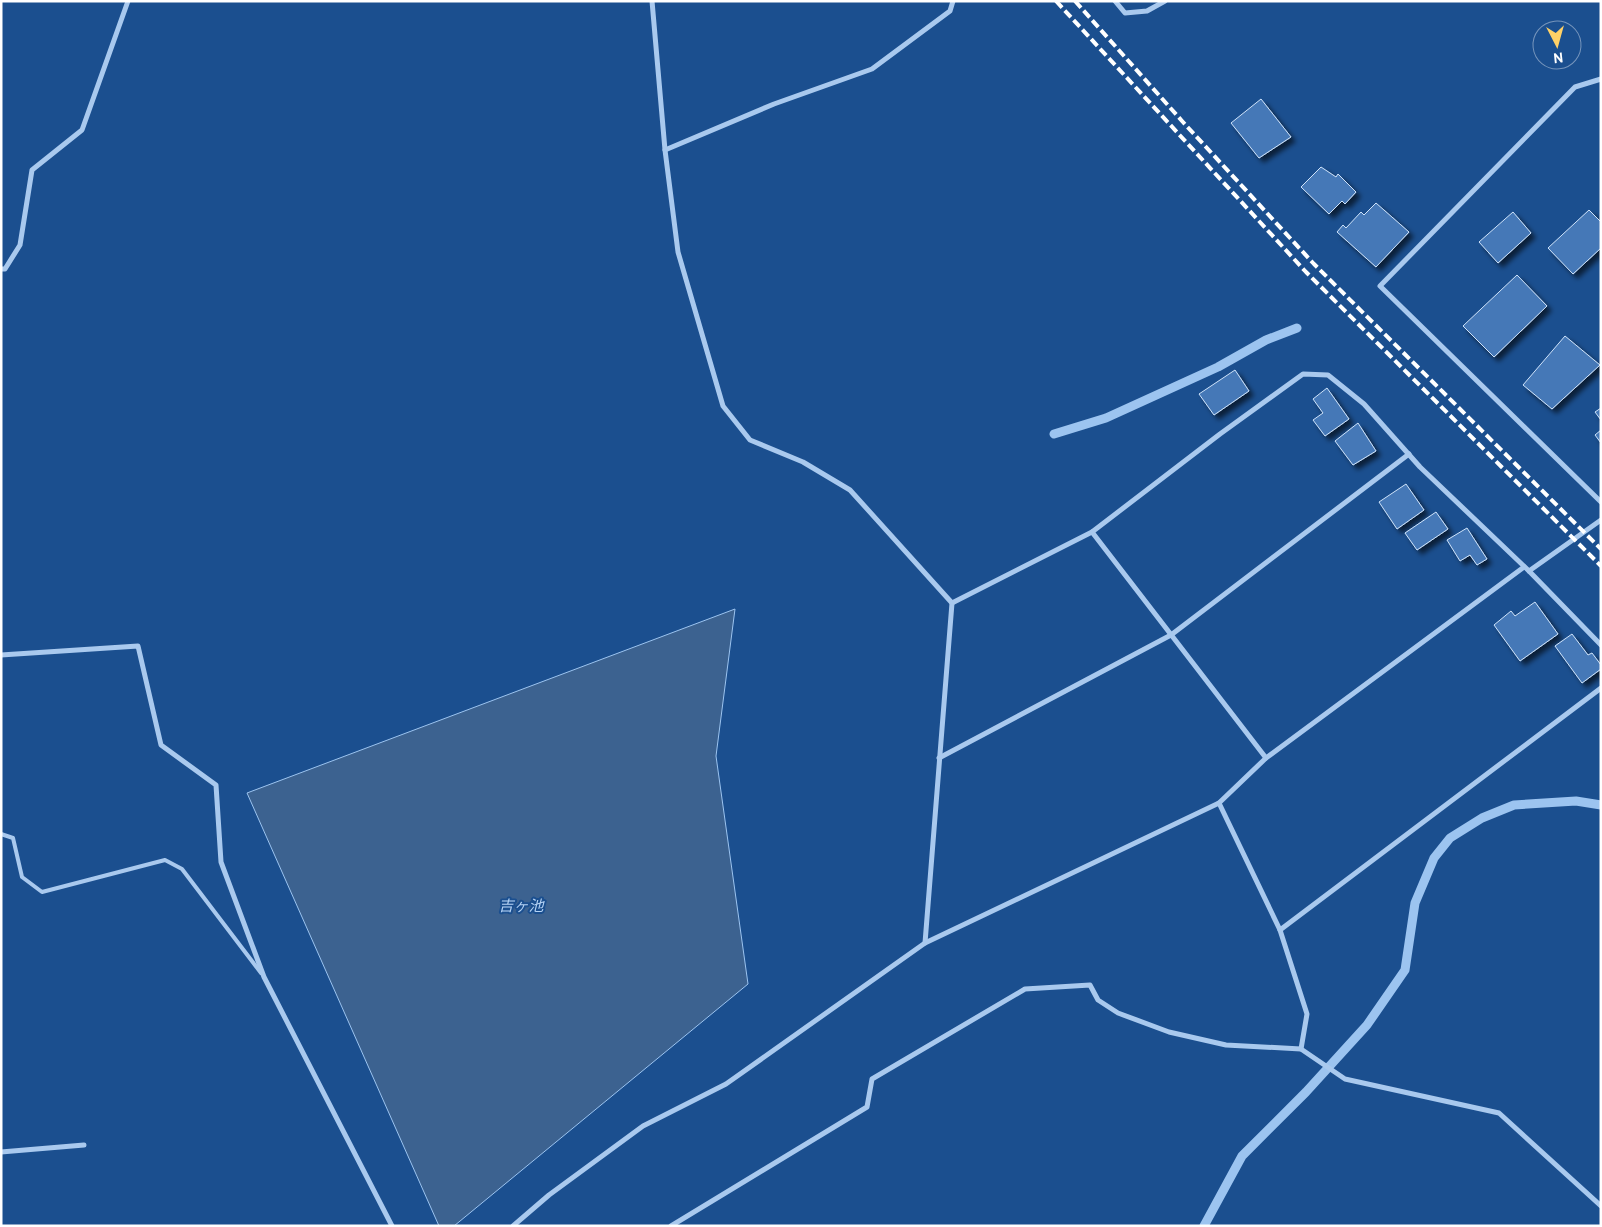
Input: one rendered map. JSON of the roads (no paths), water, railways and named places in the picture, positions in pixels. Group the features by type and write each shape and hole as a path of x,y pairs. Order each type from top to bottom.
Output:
{"street":[{"path":"1,269 5,269 20,246 32,170 82,130 128,1"},
{"path":"652,1 665,150 678,252 722,406 750,440 803,462 850,490 952,603 925,942"},
{"path":"665,150 774,104 872,69 950,11 953,1"},
{"path":"1116,1 1125,13 1148,11 1165,1"},
{"path":"1601,79 1575,87 1380,286 1601,502"},
{"path":"952,603 1092,532 1220,434 1303,374 1328,375 1364,404 1420,467 1529,571 1601,644"},
{"path":"940,758 1171,635 1409,454"},
{"path":"1529,571 1601,520"},
{"path":"1092,532 1266,758"},
{"path":"513,1226 549,1195 643,1126 726,1084 925,942 1219,803 1266,758 1524,567"},
{"path":"1,655 138,646 161,745 216,785 222,862 264,977 392,1226"},
{"path":"1280,930 1601,688"},
{"path":"1219,803 1280,930 1307,1014 1301,1049"},
{"path":"671,1226 867,1106 872,1079 1025,989 1090,985 1098,1000 1118,1013 1169,1032 1226,1045 1301,1049 1345,1079 1499,1113 1601,1206"},
{"path":"1,1152 84,1145"}],"lane":[{"path":"1,834 13,838 22,877 42,892 165,860 182,869 264,977"}],"water":[{"name":"吉ヶ池","path":"735,609 716,756 748,984 454,1226 439,1226 247,793"}],"waterway":[{"path":"1054,434 1106,418 1218,367 1266,340 1297,328"},
{"path":"1204,1226 1242,1156 1306,1092 1367,1025 1405,970 1415,903 1434,858 1450,838 1482,818 1514,805 1576,801 1601,805"}],"railway":[{"path":"1056,1 1306,272 1601,566"},
{"path":"1075,1 1182,121 1314,264 1601,549"}]}
